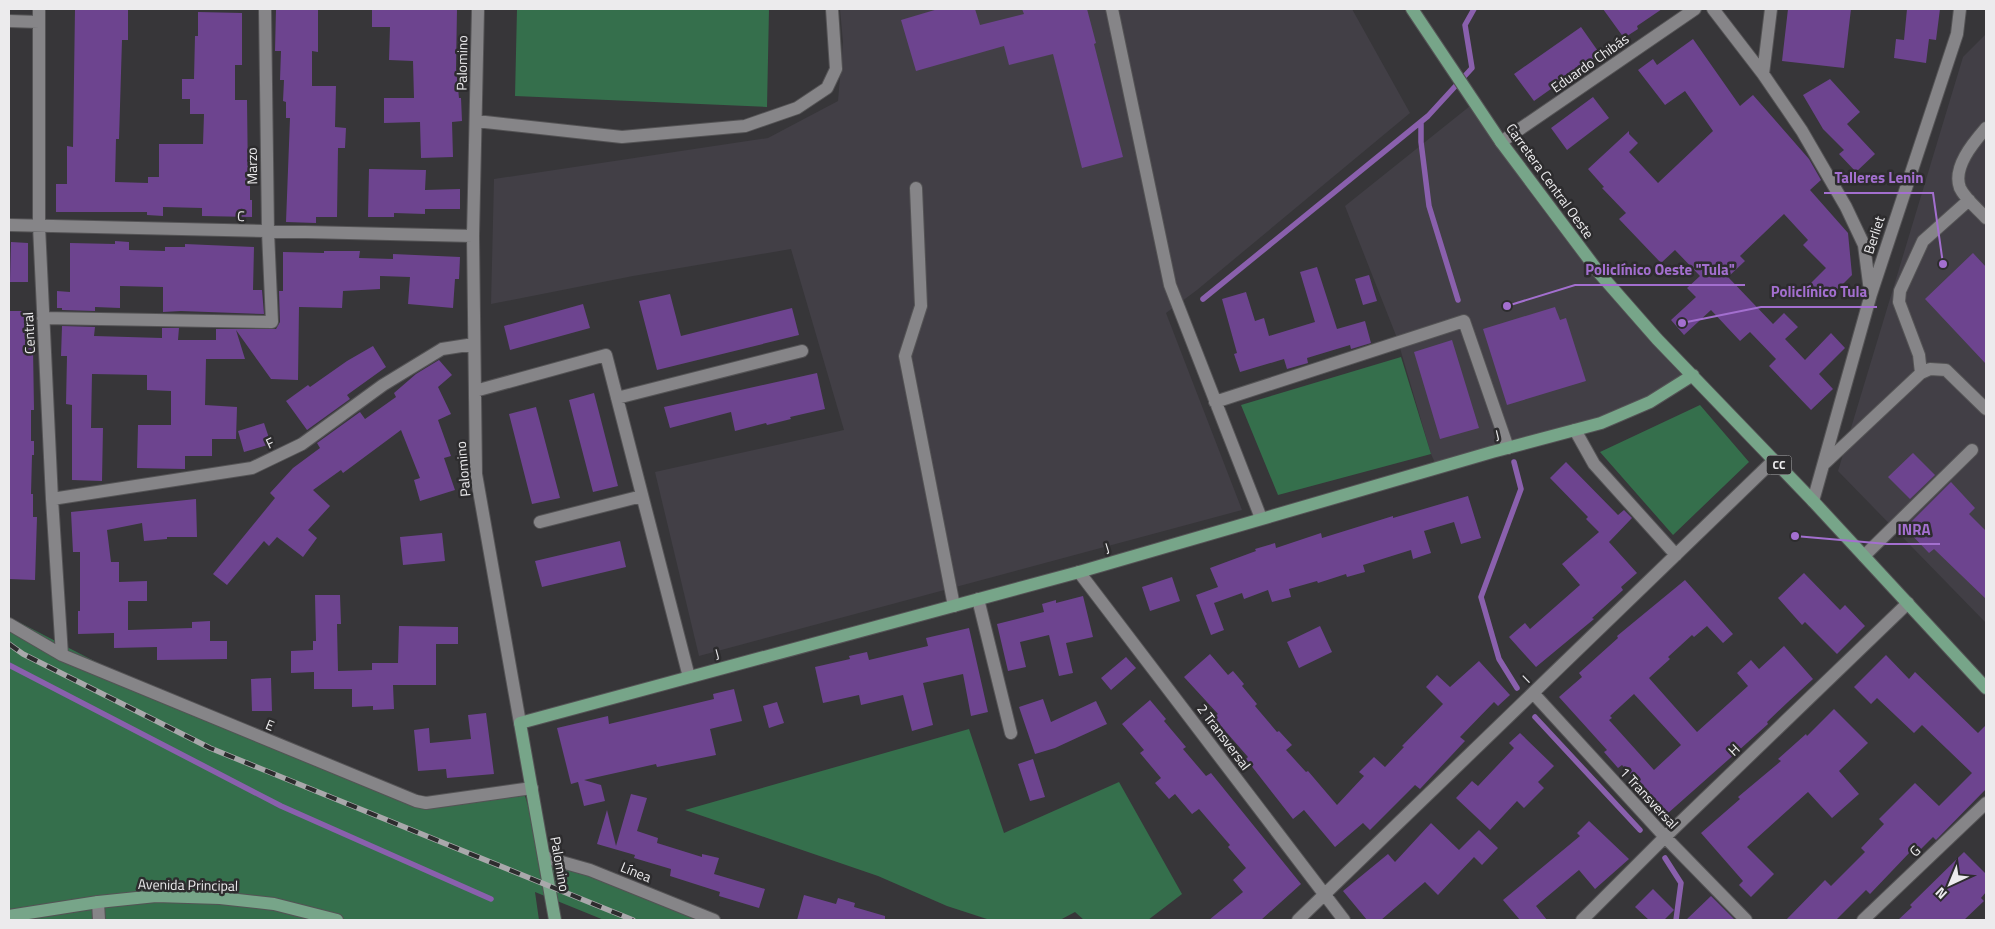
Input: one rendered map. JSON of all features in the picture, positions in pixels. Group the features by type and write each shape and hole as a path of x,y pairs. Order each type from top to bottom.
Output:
{"main road":[{"name":"Carretera Central Oeste","path":"1412,9 1501,142 1600,274 1657,339 1813,501 1986,688"},
{"name":"J","path":"520,723 1079,572 1261,518 1601,423 1650,402 1693,375"},
{"name":"Palomino","path":"520,723 555,920"},
{"name":"Avenida Principal","path":"9,916 98,902 156,896 220,898 274,904 337,920"}],"street":[{"name":"Central","path":"39,9 39,226 52,499 62,655"},
{"name":"Marzo","path":"43,318 272,322 268,232 265,9"},
{"name":"Palomino","path":"478,9 474,236 476,474 520,723"},
{"path":"476,121 622,137 745,126 797,108 827,88 836,69 832,9"},
{"path":"1112,9 1170,285 1261,518"},
{"name":"Eduardo Chibás","path":"1501,142 1695,9"},
{"path":"1713,9 1763,74 1802,131 1846,207 1864,245 1871,294"},
{"path":"1763,74 1771,9"},
{"name":"Berliet","path":"1813,501 1871,294 1957,34 1960,9"},
{"path":"9,21 39,22"},
{"path":"1986,128 1964,158 1959,173 1960,187 1986,218"},
{"path":"916,188 921,306 905,356 954,606"},
{"path":"1921,373 1919,355 1898,302 1900,291 1922,240 1969,200"},
{"name":"C","path":"9,225 474,236"},
{"path":"1215,402 1464,321 1508,448"},
{"name":"F","path":"52,499 252,468 302,444 383,385 442,349 474,344"},
{"path":"617,398 802,351"},
{"path":"475,391 606,354 689,677"},
{"path":"1823,465 1921,373 1930,369 1946,370 1986,409"},
{"path":"1575,430 1594,464 1676,555"},
{"path":"1864,556 1972,450"},
{"name":"I","path":"1298,920 1774,460"},
{"path":"540,522 642,496"},
{"name":"2 Transversal","path":"1079,572 1344,920"},
{"path":"978,599 1011,733"},
{"name":"H","path":"1582,920 1664,837 1908,603"},
{"name":"E","path":"9,624 62,655 416,801 426,802 532,788"},
{"name":"1 Transversal","path":"1533,693 1664,837 1746,920"},
{"name":"G","path":"1864,920 1986,803"},
{"name":"Línea","path":"544,857 590,870 714,920"},
{"path":"98,902 98,920"}],"shaded area":[{"path":"840,9 1352,9 1410,113 1197,290 1166,313 1242,510 699,656 655,472 844,430 791,249 633,276 491,304 494,179 768,138 838,101 843,42"},
{"path":"1986,34 1986,623 1838,471 1963,57"},
{"path":"1475,102 1600,274 1693,375 1650,402 1437,467 1431,454 1397,338 1345,206"}],"green space":[{"path":"517,9 769,9 767,107 515,96"},
{"path":"1401,357 1431,454 1278,495 1241,405"},
{"path":"1700,405 1749,462 1673,535 1600,452"},
{"path":"9,617 187,709 416,801 521,783 544,857 567,857 723,920 604,920 535,892 539,920 9,920"},
{"path":"969,729 1004,833 1119,782 1182,894 1148,920 1084,920 1075,912 1060,920 990,920 947,906 878,876 685,810"}],"building":[{"path":"75,9 128,9 128,40 122,40 119,139 116,139 115,182 148,183 148,177 159,177 159,144 203,144 204,114 190,114 190,99 182,99 182,79 194,79 195,36 198,36 198,12 242,13 242,65 235,65 235,100 247,100 248,181 250,181 252,217 202,216 202,208 163,207 163,216 147,215 147,212 56,212 56,184 67,184 67,146 73,147"},
{"path":"276,9 318,9 318,52 312,51 312,86 336,86 335,127 346,128 345,148 338,148 337,217 316,217 316,223 286,222 290,118 286,118 286,102 283,101 284,80 280,80 281,51 275,51"},
{"path":"372,9 457,9 456,69 459,98 461,98 462,121 452,122 453,157 421,158 420,122 384,123 384,98 414,98 413,61 389,60 390,27 372,27"},
{"path":"938,9 975,9 980,25 1024,14 1022,9 1087,9 1123,157 1082,168 1053,54 1009,65 1004,46 916,71 901,20"},
{"path":"1603,9 1662,9 1637,26 1638,29 1624,38"},
{"path":"1788,9 1851,9 1844,68 1782,61"},
{"path":"1907,9 1940,9 1936,40 1929,39 1926,63 1894,58 1896,39 1904,40"},
{"path":"1581,27 1600,54 1534,101 1514,74"},
{"path":"1693,39 1740,106 1753,95 1809,159 1821,180 1810,190 1848,233 1852,275 1834,293 1819,299 1807,287 1826,268 1803,245 1808,240 1784,214 1740,256 1745,261 1728,277 1773,324 1784,313 1798,327 1785,339 1805,360 1831,333 1845,348 1819,374 1833,389 1811,410 1769,366 1776,359 1750,332 1740,341 1711,310 1684,335 1671,320 1696,297 1687,288 1700,276 1675,250 1661,263 1619,219 1626,213 1602,188 1604,187 1588,169 1629,131 1629,134 1638,143 1629,152 1658,183 1713,131 1685,91 1665,105 1638,70 1653,59 1657,65"},
{"path":"1830,79 1860,112 1847,124 1875,154 1856,172 1839,154 1844,150 1823,129 1803,95"},
{"path":"1593,97 1609,118 1567,150 1551,128"},
{"path":"369,169 426,170 425,190 460,189 460,209 425,209 425,214 394,213 394,217 368,217"},
{"path":"115,241 129,242 129,250 165,251 165,247 185,247 185,244 254,247 253,290 262,290 264,314 163,312 163,287 120,286 120,308 95,307 95,311 62,310 62,308 57,308 57,291 70,292 70,243 115,244"},
{"path":"11,242 28,243 28,282 10,282"},
{"path":"324,251 360,251 359,258 393,259 393,254 460,257 459,279 455,279 453,308 408,304 410,277 380,276 380,289 343,291 342,308 299,307 298,380 271,379 236,330 245,359 206,359 205,405 237,407 236,439 212,439 212,456 185,456 185,469 137,468 138,425 171,425 171,391 147,390 147,375 92,374 91,428 103,428 102,481 72,480 72,405 66,404 67,356 61,356 62,326 95,327 94,336 162,338 162,328 179,328 178,340 216,340 216,329 276,329 280,322 279,291 283,291 283,252 324,253"},
{"path":"1973,253 1986,267 1986,364 1925,299"},
{"path":"1317,267 1337,329 1365,321 1371,343 1351,349 1350,345 1307,358 1308,363 1287,369 1284,359 1240,372 1234,354 1237,353 1222,299 1246,292 1255,321 1264,318 1269,336 1315,322 1300,272"},
{"path":"1369,275 1377,301 1363,305 1355,279"},
{"path":"670,294 681,336 792,308 799,335 657,370 639,301"},
{"path":"583,304 590,328 510,350 504,326"},
{"path":"1555,307 1560,320 1566,318 1586,381 1507,405 1483,329"},
{"path":"9,311 26,311 26,348 33,348 34,410 31,410 31,441 34,441 34,455 32,455 31,494 33,494 33,517 37,517 35,580 9,579"},
{"path":"1452,340 1479,428 1440,439 1414,352"},
{"path":"373,346 386,367 347,395 350,399 307,430 286,401 308,385 310,387 347,361"},
{"path":"439,360 452,375 438,387 451,414 438,420 451,456 444,458 455,490 420,501 414,480 420,478 401,430 343,473 341,470 313,490 330,506 308,530 317,538 303,557 277,537 269,546 264,541 227,585 213,574 275,498 270,493 293,468 320,448 317,443 360,412 365,419 396,397 394,393 416,374"},
{"path":"817,373 825,409 790,417 791,419 767,425 766,423 735,431 731,412 670,428 664,407"},
{"path":"594,393 618,486 593,492 569,400"},
{"path":"536,407 560,498 532,504 509,414"},
{"path":"264,423 271,444 244,452 238,431"},
{"path":"1913,453 1935,475 1910,499 1888,477"},
{"path":"1566,462 1618,515 1624,510 1632,518 1609,542 1637,573 1621,587 1623,590 1592,618 1594,619 1536,667 1509,637 1525,623 1530,629 1580,585 1562,564 1599,532 1586,519 1588,517 1550,478"},
{"path":"1951,482 1975,508 1969,514 1986,531 1986,599 1934,549 1929,553 1905,528"},
{"path":"1468,496 1481,538 1461,544 1454,522 1424,531 1431,553 1413,559 1411,550 1363,565 1365,572 1347,577 1346,574 1318,583 1317,581 1289,589 1291,597 1272,602 1268,590 1244,599 1242,593 1214,603 1224,630 1211,635 1196,595 1218,587 1210,568 1256,551 1255,549 1275,543 1276,548 1321,533 1322,538 1393,516 1393,518"},
{"path":"196,499 197,537 167,537 167,539 144,541 142,523 107,530 111,562 119,562 119,582 147,581 147,601 128,601 128,630 192,628 192,622 210,621 210,641 227,641 227,659 157,660 157,647 114,648 114,633 78,634 80,552 73,552 71,512"},
{"path":"442,533 445,561 403,565 400,537"},
{"path":"620,541 626,567 542,587 535,561"},
{"path":"1804,573 1840,610 1845,605 1865,626 1837,654 1805,622 1802,625 1778,598"},
{"path":"1172,577 1180,601 1150,611 1142,587"},
{"path":"1685,580 1733,634 1723,643 1707,626 1694,637 1692,635 1649,678 1697,732 1748,686 1737,673 1751,660 1759,669 1784,646 1813,679 1767,722 1768,724 1667,814 1622,765 1618,768 1604,752 1607,750 1559,697 1582,677 1579,673 1618,638 1617,636","holes":["1634,694 1681,745 1654,770 1609,720 1612,718 1610,716"]},
{"path":"315,595 340,595 341,624 337,624 338,671 372,670 372,663 398,663 399,626 458,627 458,644 436,644 436,685 393,685 394,709 373,710 373,706 352,707 352,689 314,689 314,672 291,673 291,651 313,650 313,641 316,641"},
{"path":"1083,596 1093,637 1066,643 1073,673 1059,676 1049,635 1020,642 1026,667 1008,671 997,624 1044,612 1042,604 1056,600 1056,603"},
{"path":"1320,626 1332,652 1299,668 1287,642"},
{"path":"969,628 988,712 971,716 963,674 923,683 933,725 912,731 903,695 861,705 859,695 823,703 815,667 850,659 849,656 867,652 869,660 928,646 926,638"},
{"path":"1210,654 1228,675 1233,671 1244,684 1242,686 1257,704 1255,706 1277,732 1279,731 1292,745 1286,750 1306,772 1308,771 1337,805 1364,776 1359,772 1374,757 1385,767 1404,747 1402,746 1443,704 1426,687 1437,675 1450,687 1479,661 1510,695 1498,706 1494,702 1460,737 1465,741 1420,789 1415,785 1370,830 1363,823 1335,847 1304,810 1293,819 1246,759 1248,757 1213,717 1218,714 1184,677"},
{"path":"1886,655 1909,679 1915,672 1978,733 1986,725 1986,789 1936,840 1933,837 1915,855 1911,851 1870,894 1866,890 1836,920 1786,920 1825,880 1831,886 1865,852 1861,848 1884,824 1879,819 1915,783 1939,806 1972,773 1922,725 1914,733 1877,698 1871,704 1854,687"},
{"path":"1126,657 1136,668 1111,690 1101,678"},
{"path":"271,678 272,711 252,711 251,679"},
{"path":"734,689 742,721 710,729 716,755 657,767 656,764 584,780 601,785 605,801 584,806 578,782 571,784 557,728 608,716 609,724 714,699 713,694"},
{"path":"1043,699 1051,722 1096,701 1107,724 1055,748 1035,754 1019,707"},
{"path":"1150,700 1166,719 1164,721 1186,747 1183,749 1206,776 1211,773 1301,884 1261,920 1209,920 1243,892 1233,880 1246,868 1228,847 1230,845 1199,809 1192,814 1175,794 1169,799 1155,783 1161,778 1140,753 1144,750 1122,724"},
{"path":"777,702 784,723 769,728 763,706"},
{"path":"1834,709 1868,743 1839,771 1859,794 1832,818 1808,792 1747,847 1774,874 1751,897 1739,885 1743,881 1701,833 1740,799 1738,797 1781,761 1778,759 1806,734 1807,736"},
{"path":"486,713 494,774 447,778 446,769 418,771 414,730 429,728 430,743 471,739 468,715"},
{"path":"1520,733 1554,766 1538,782 1544,788 1524,808 1517,801 1490,830 1456,798 1472,781 1478,786 1514,748 1509,743"},
{"path":"1033,759 1045,797 1030,801 1018,764"},
{"path":"631,794 647,798 637,831 658,838 657,843 702,857 702,854 719,858 714,874 765,889 759,908 719,896 720,892 670,876 671,869 634,858 635,855 597,844 607,810 616,846"},
{"path":"1589,821 1629,859 1595,889 1579,870 1536,906 1547,920 1520,920 1503,900 1580,836 1577,833"},
{"path":"1431,823 1459,850 1479,830 1498,848 1482,865 1474,857 1438,895 1425,882 1381,920 1367,920 1343,891 1388,854 1395,862"},
{"path":"1964,852 1986,874 1986,892 1981,898 1984,901 1964,920 1898,920 1912,907 1910,905"},
{"path":"1653,889 1674,910 1664,920 1649,920 1635,907"},
{"path":"804,895 836,904 838,898 855,903 854,907 885,916 885,920 797,920"},
{"path":"1711,896 1735,920 1686,920"}],"waterway":[{"path":"1203,299 1428,116 1472,68 1465,25 1474,9"},
{"path":"1421,122 1421,142 1429,206 1458,300"},
{"path":"1514,462 1521,489 1481,597 1499,659 1517,688"},
{"path":"9,665 281,806 491,899"},
{"path":"1535,717 1640,830"},
{"path":"1665,858 1681,883 1676,920"}],"railway":[{"path":"9,644 23,654 210,748 633,920"}],"place":[{"name":"Talleres Lenin","path":"1943,264"},
{"name":"Policlínico Oeste \"Tula\"","path":"1507,306"},
{"name":"Policlínico Tula","path":"1682,323"},
{"name":"INRA","path":"1795,536"}]}
